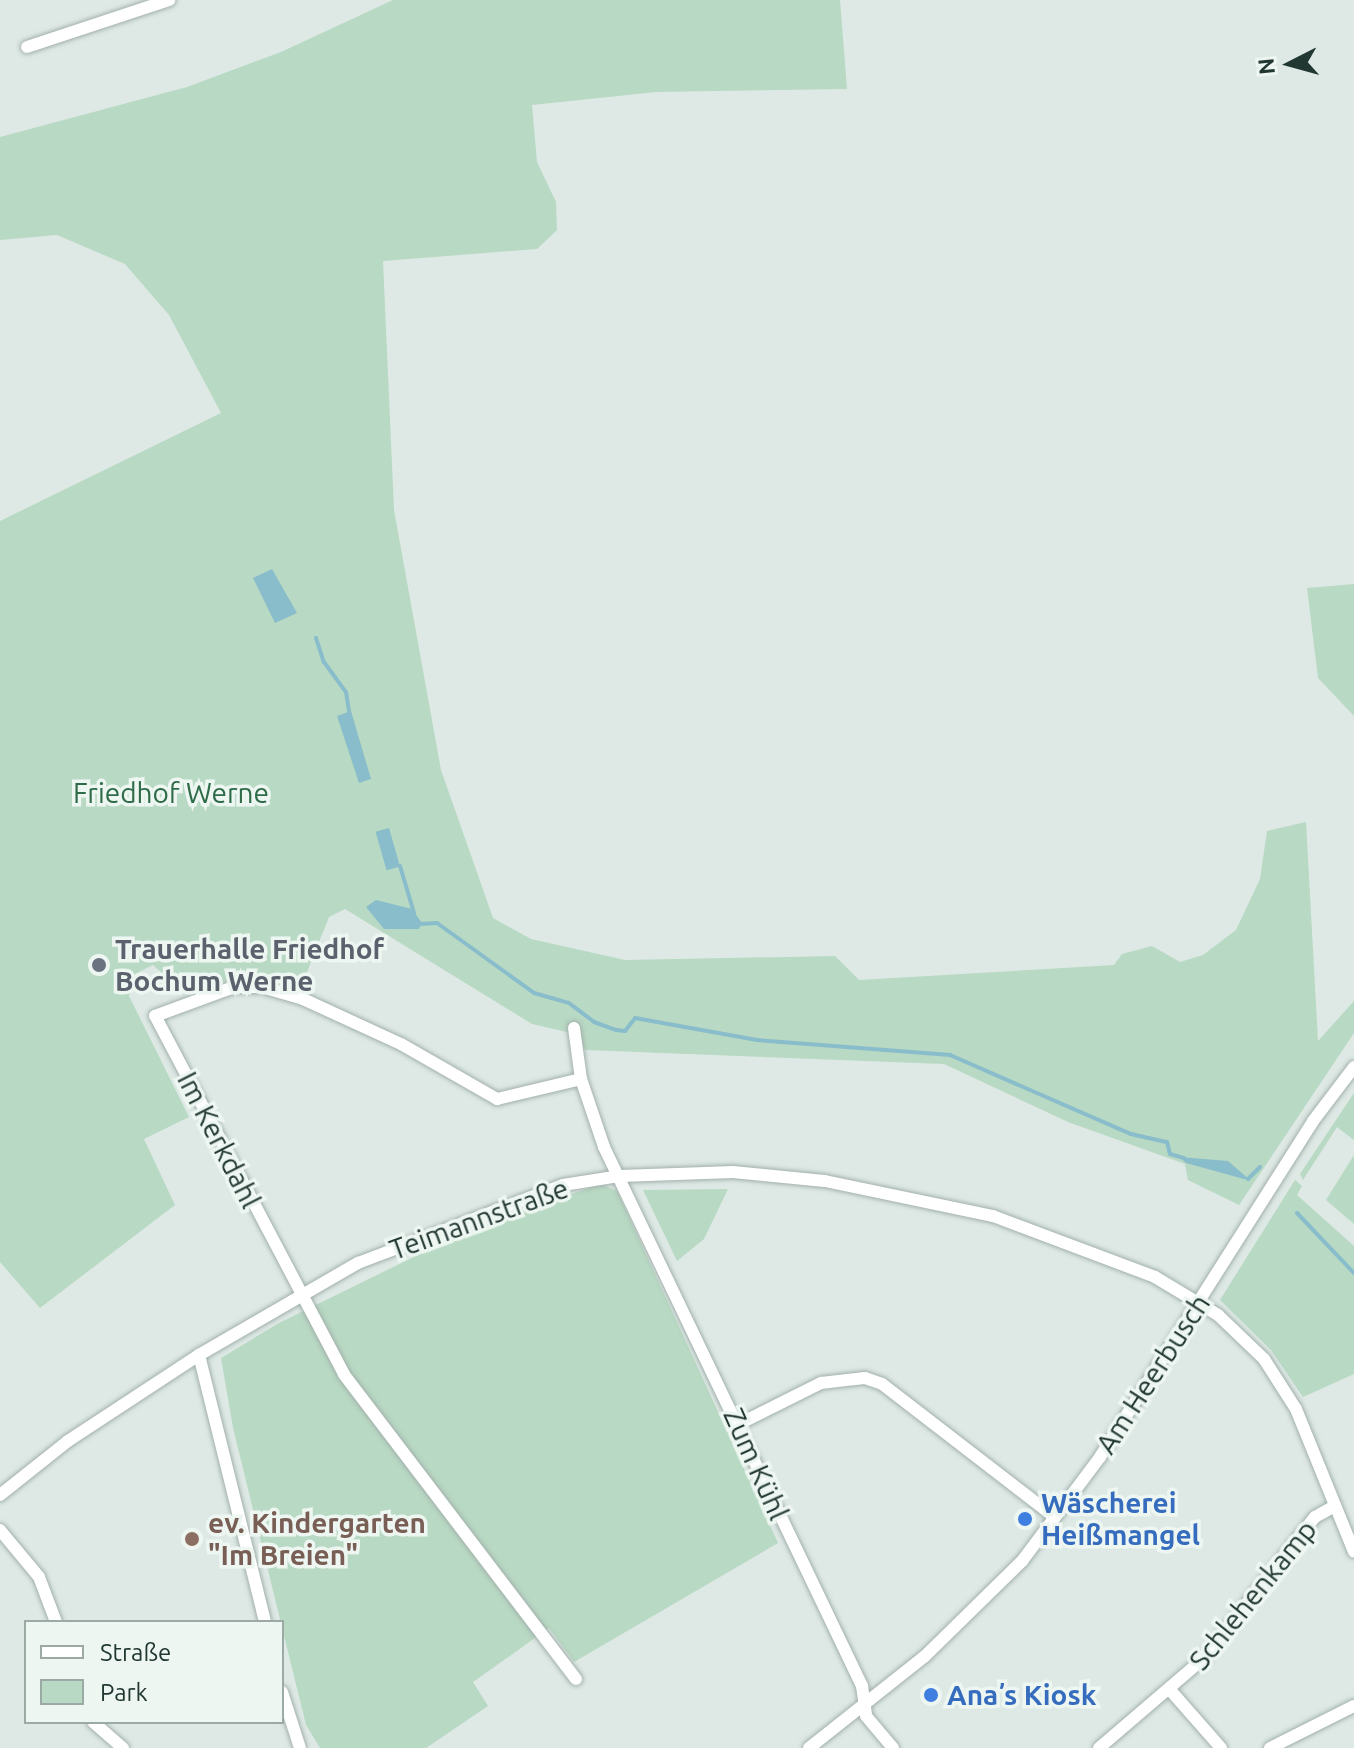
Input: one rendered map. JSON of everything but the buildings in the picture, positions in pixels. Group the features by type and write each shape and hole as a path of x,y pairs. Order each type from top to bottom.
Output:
{"street":[{"path":"27,47 169,0"},
{"name":"Im Kerkdahl","path":"299,1295 155,1016 234,987 291,995 401,1044 497,1099 581,1079"},
{"name":"Zum Kühl","path":"574,1028 581,1079 620,1176 862,1686 866,1716 893,1748"},
{"name":"Am Heerbusch","path":"809,1748 960,1624 1055,1517 1100,1457 1313,1121 1354,1067"},
{"name":"Teimannstraße","path":"0,1495 68,1441 199,1355 358,1263 467,1218 563,1185 620,1176 733,1172 908,1195 1066,1240 1155,1277 1198,1303 1244,1338 1281,1383 1354,1552"},
{"path":"299,1295 378,1423 576,1679"},
{"path":"199,1355 265,1620"},
{"path":"739,1424 821,1383 865,1378 882,1384 1055,1517"},
{"name":"Schlehenkamp","path":"1099,1748 1171,1691 1234,1625 1315,1517 1335,1506"},
{"path":"0,1530 39,1577 55,1620"},
{"path":"1171,1691 1221,1748"},
{"path":"284,1698 300,1748"},
{"path":"1270,1748 1354,1706"},
{"path":"95,1724 123,1748"}],"green space":[{"name":"Friedhof Werne","path":"393,0 840,0 847,89 656,92 532,105 537,162 556,202 557,230 537,249 383,261 394,510 441,770 493,918 531,939 625,960 835,956 859,980 1114,965 1122,954 1152,946 1180,962 1203,955 1236,930 1260,879 1267,831 1306,822 1318,1041 1354,1001 1354,1033 1239,1205 1188,1180 1185,1164 1068,1122 944,1064 586,1050 567,1032 532,1024 345,909 329,917 301,987 237,979 181,990 153,965 133,975 129,996 189,1117 144,1139 175,1205 40,1308 0,1262 0,521 221,413 169,315 125,264 57,235 0,240 0,137 187,87 281,52"},
{"path":"1354,584 1354,716 1318,678 1307,588"},
{"path":"1354,1093 1354,1140 1337,1127 1303,1180 1300,1174"},
{"path":"1354,1155 1354,1224 1326,1200"},
{"path":"1295,1180 1302,1186 1297,1195 1354,1246 1354,1374 1303,1397 1271,1350 1220,1300"},
{"path":"601,1184 617,1191 778,1543 574,1662 549,1628 473,1682 488,1706 426,1748 320,1748 306,1725 284,1635 284,1620 280,1620 233,1428 221,1358 279,1323 473,1228"},
{"path":"728,1189 704,1239 677,1261 643,1190"}],"water":[{"path":"272,569 297,613 275,623 253,578"},
{"path":"351,711 371,779 359,783 337,716"},
{"path":"389,828 400,866 387,870 376,832"},
{"path":"376,900 412,909 422,923 419,929 384,929 366,907"},
{"path":"1179,1157 1228,1161 1251,1181 1186,1163"}],"waterway":[{"path":"316,638 324,662 346,692 349,712"},
{"path":"400,866 414,913"},
{"path":"419,924 437,923 534,993 569,1003 594,1022 616,1030 625,1031 635,1018 757,1040 950,1055 1131,1134 1167,1142 1170,1154 1184,1158"},
{"path":"1248,1179 1260,1167"},
{"path":"1297,1213 1354,1273"}],"place":[{"name":"Trauerhalle Friedhof Bochum Werne","path":"99,965"},
{"name":"Wäscherei Heißmangel","path":"1025,1519"},
{"name":"ev. Kindergarten \"Im Breien\"","path":"192,1539"},
{"name":"Anaʼs Kiosk","path":"931,1695"}]}
